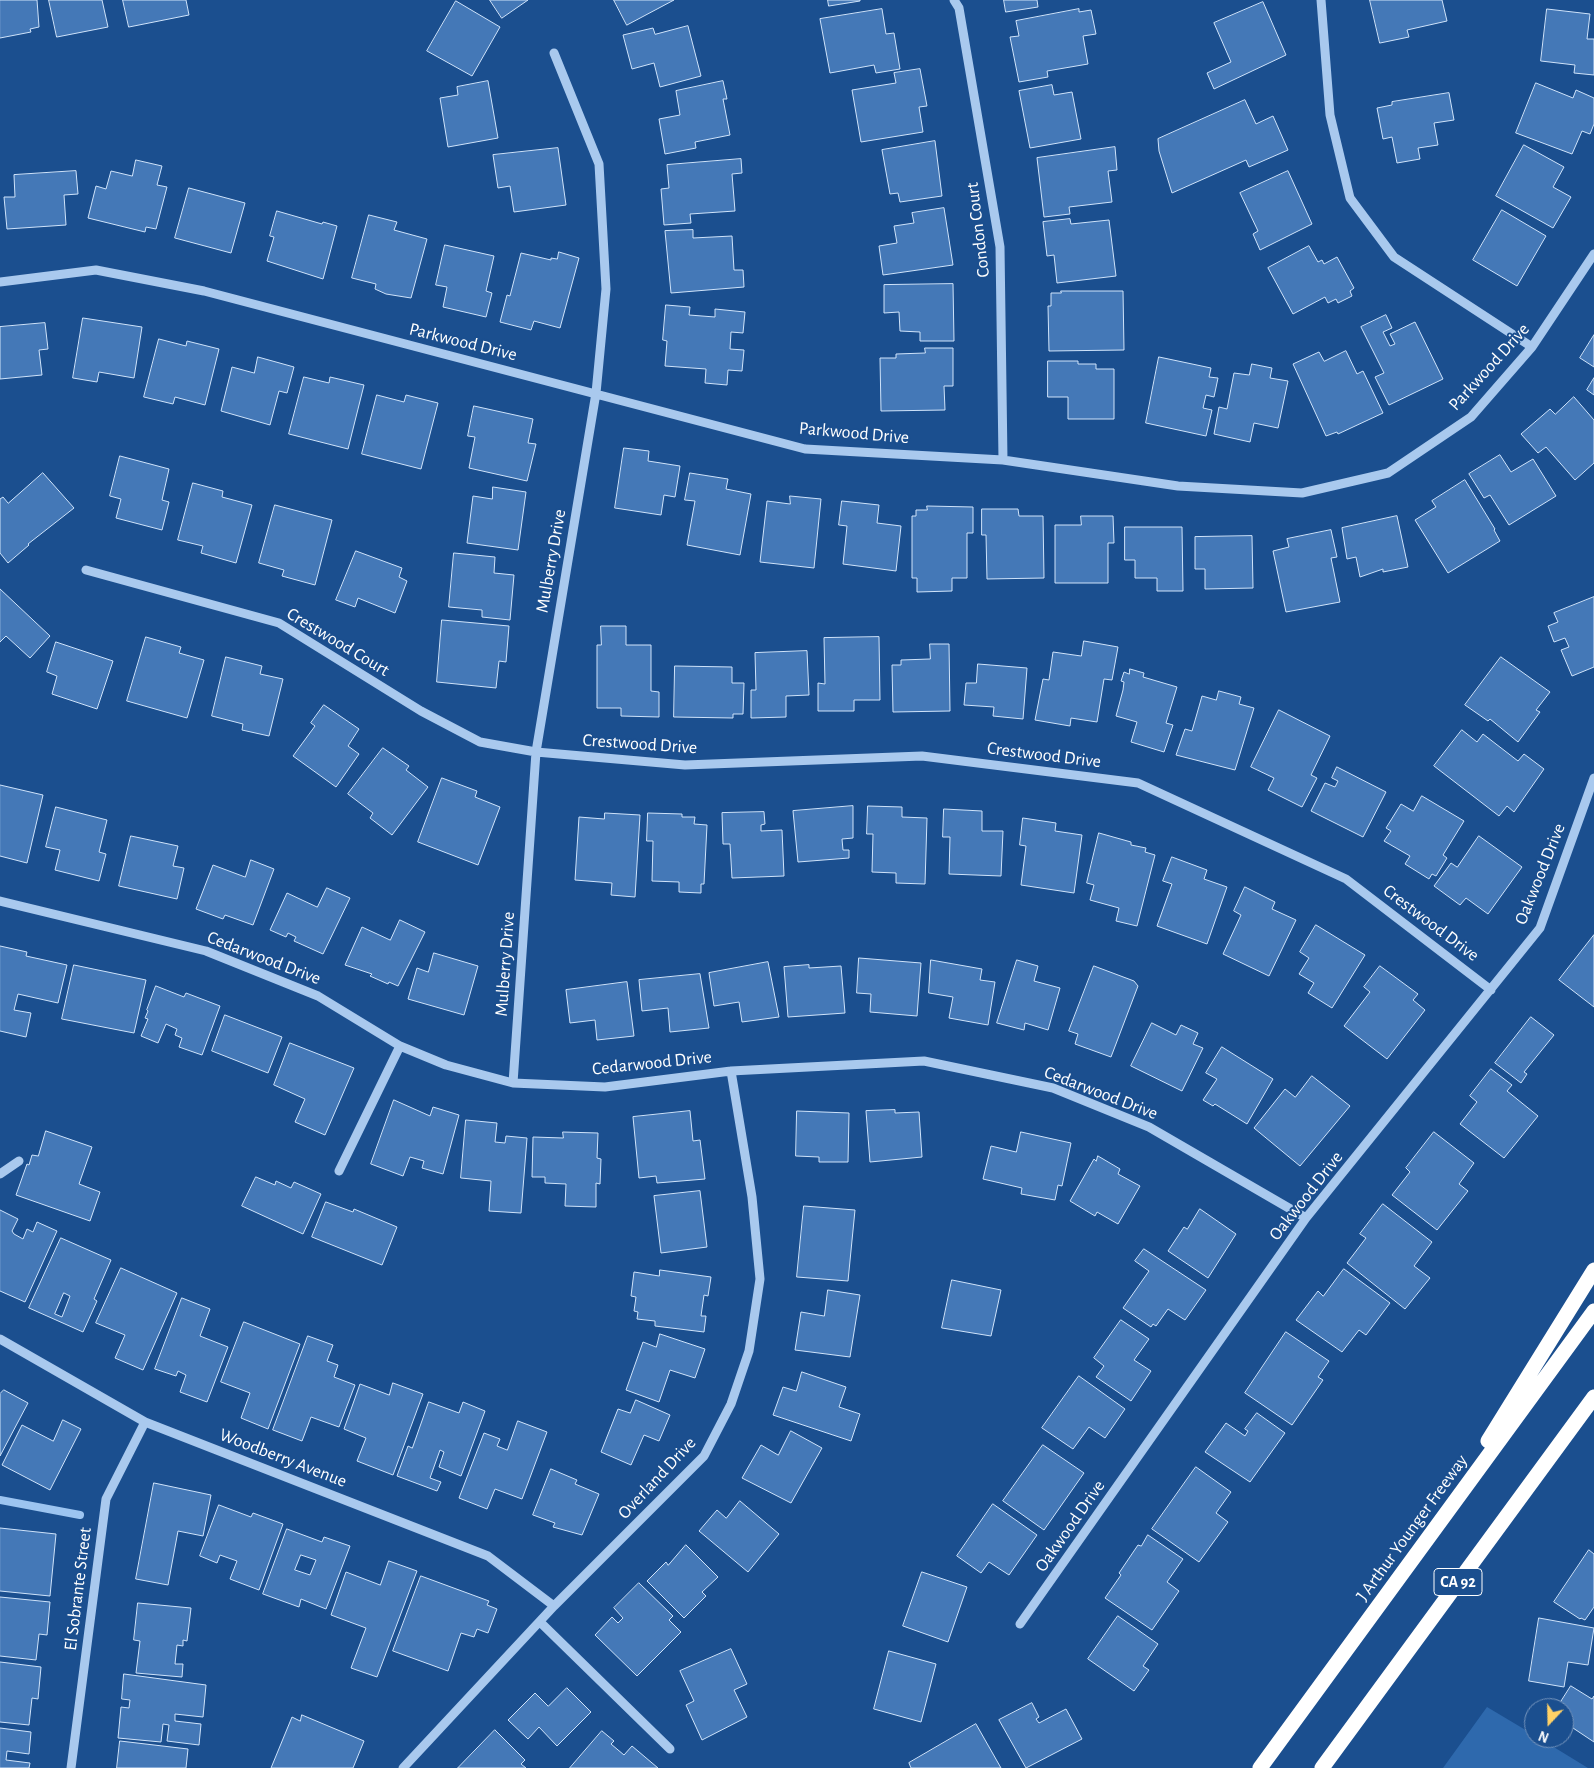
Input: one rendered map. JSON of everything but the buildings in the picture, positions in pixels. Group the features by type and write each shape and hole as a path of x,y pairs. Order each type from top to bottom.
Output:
{"highway":[{"path":"1436,1528 1594,1270"},
{"name":"J Arthur Younger Freeway","path":"1260,1768 1594,1311"},
{"name":"CA 92","path":"1322,1768 1594,1397"}],"street":[{"name":"Condon Court","path":"954,0 959,8 1000,247 1003,460"},
{"path":"1321,0 1330,114 1350,198 1394,257 1532,347"},
{"name":"Mulberry Drive","path":"513,1082 536,752 596,392 606,289 599,164 554,53"},
{"name":"Parkwood Drive","path":"0,282 96,270 204,292 596,392 805,449 1003,460 1178,486 1302,493 1388,472 1471,417 1532,347 1594,254"},
{"name":"Crestwood Court","path":"86,570 279,624 421,711 480,742 536,752"},
{"name":"Crestwood Drive","path":"536,752 685,765 922,756 1138,782 1346,879 1491,990"},
{"name":"Oakwood Drive","path":"1020,1624 1306,1218 1540,928 1594,778"},
{"name":"Cedarwood Drive","path":"0,901 206,951 318,996 400,1046 446,1065 513,1082 605,1087 731,1071 924,1061 1053,1088 1150,1127 1306,1218"},
{"path":"339,1171 400,1046"},
{"name":"Overland Drive","path":"403,1768 554,1606 704,1456 731,1404 749,1350 760,1279 752,1197 731,1071"},
{"path":"0,1174 18,1161"},
{"name":"Woodberry Avenue","path":"0,1339 145,1422 488,1556 554,1606"},
{"name":"El Sobrante Street","path":"71,1768 106,1499 145,1422"},
{"path":"540,1622 670,1749"}],"shaded area":[{"path":"1487,1707 1524,1729 1524,1748 1555,1748 1588,1768 1443,1768"}],"waterway":[{"path":"0,1500 80,1515"}]}
